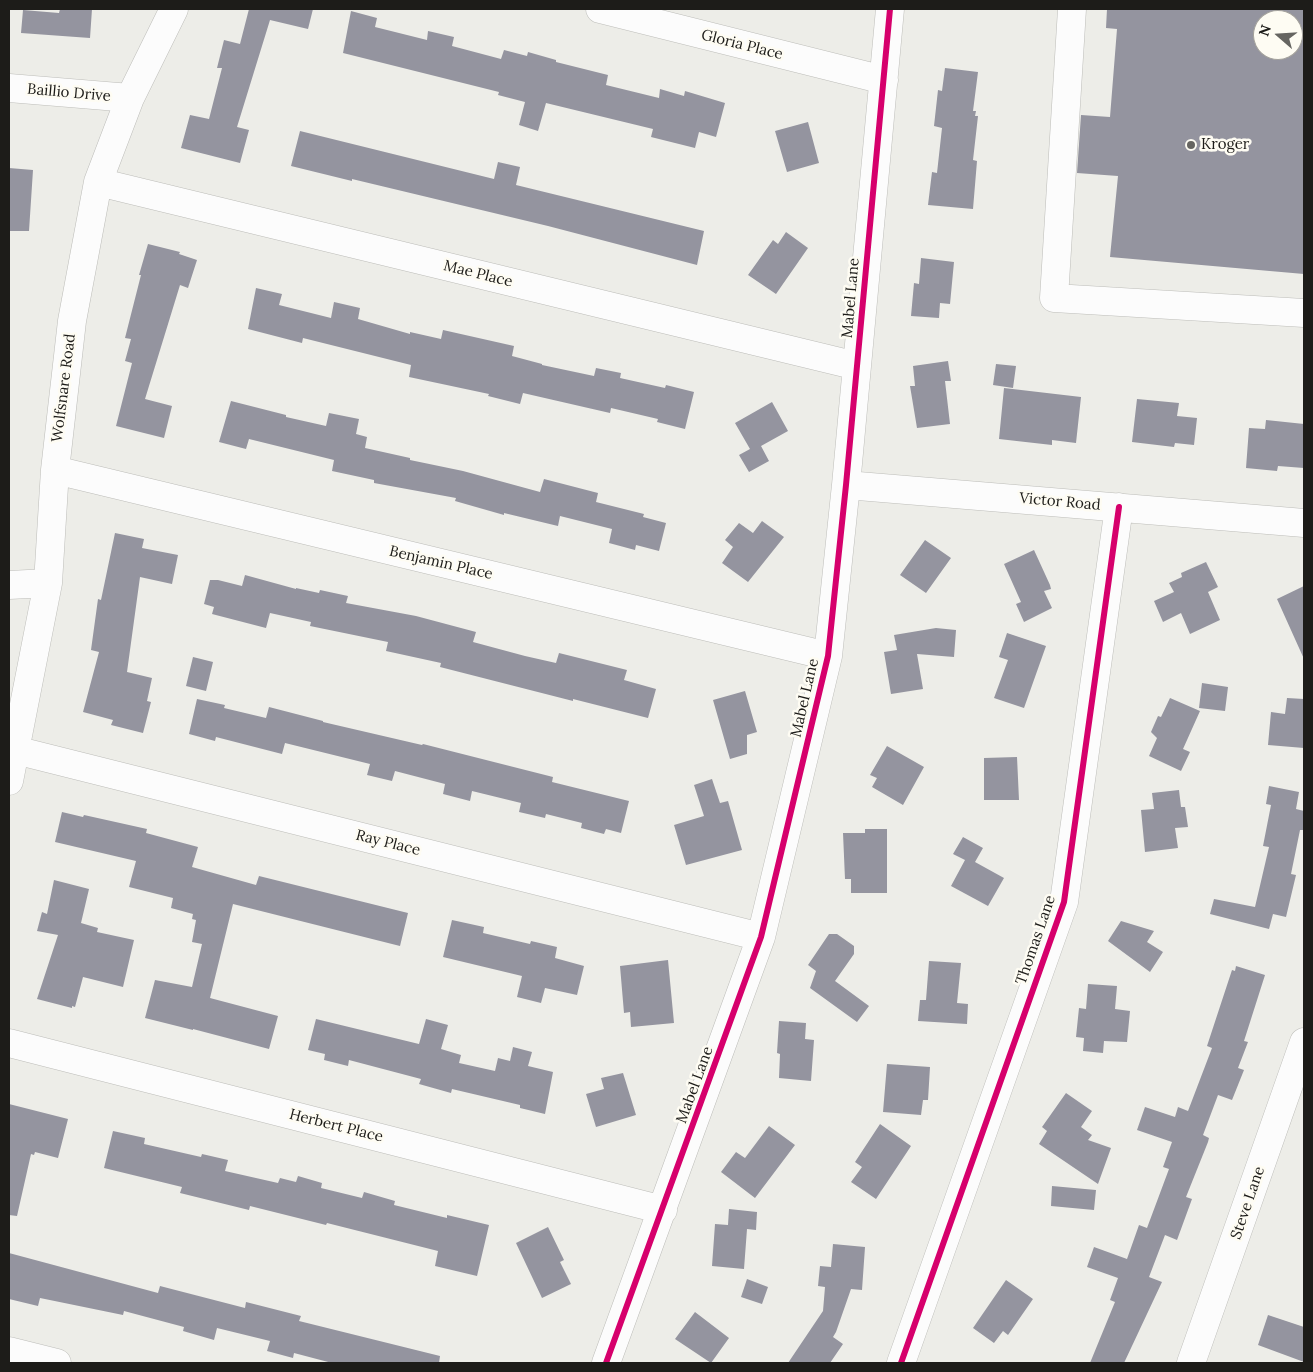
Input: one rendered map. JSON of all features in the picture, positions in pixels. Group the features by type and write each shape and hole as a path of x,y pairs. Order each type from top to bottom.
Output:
{"street":[{"name":"Wolfsnare Road","path":"9,781 48,583 55,470 72,321 98,182 130,98 174,9"},
{"name":"Gloria Place","path":"600,9 884,80"},
{"name":"Mabel Lane","path":"606,1363 761,937 828,656 858,366 890,9"},
{"path":"1072,9 1054,298 1304,313"},
{"name":"Baillio Drive","path":"9,88 130,98"},
{"name":"Mae Place","path":"98,182 858,366"},
{"name":"Benjamin Place","path":"55,470 828,656"},
{"name":"Victor Road","path":"846,485 1304,523"},
{"name":"Thomas Lane","path":"901,1363 1064,902 1119,507"},
{"path":"9,585 48,583"},
{"name":"Ray Place","path":"16,750 761,937"},
{"name":"Steve Lane","path":"1191,1363 1304,1042"},
{"name":"Herbert Place","path":"9,1043 663,1210"},
{"path":"9,1351 57,1363"}],"building":[{"path":"60,9 92,9 90,38 21,33 23,10 59,13"},
{"path":"249,9 313,9 308,29 270,20 237,127 249,130 240,163 181,148 190,115 209,119 222,68 217,68 224,40 240,44"},
{"name":"Kroger","path":"1107,9 1304,9 1304,274 1110,257 1118,176 1077,173 1081,115 1110,117 1117,29 1106,28"},
{"path":"351,11 377,18 375,27 427,40 428,31 454,37 452,46 501,59 504,50 527,56 528,52 556,60 556,62 608,75 606,85 659,98 660,89 684,96 685,91 725,103 716,137 699,132 695,148 651,137 653,129 546,103 538,131 519,125 525,102 498,95 499,92 343,53"},
{"path":"945,68 978,72 973,111 976,111 975,116 978,116 973,160 977,161 973,209 928,205 932,172 937,173 942,128 934,126 938,90 942,91"},
{"path":"808,122 819,163 787,172 775,131"},
{"path":"300,131 494,179 498,162 520,167 516,185 704,231 697,265 548,226 291,166"},
{"path":"9,168 33,170 29,231 9,231"},
{"path":"786,232 808,248 776,294 748,275 773,240 778,244"},
{"path":"148,244 180,252 179,254 197,260 188,288 180,285 145,399 172,406 164,438 116,426 132,363 125,361 131,339 125,338"},
{"path":"921,258 954,262 950,304 940,303 939,318 911,316 914,283 919,284"},
{"path":"256,288 282,294 279,305 331,318 334,302 360,308 358,319 410,334 410,332 441,339 443,330 514,346 512,356 542,365 594,376 596,368 621,373 620,378 665,388 666,385 694,392 685,429 657,422 658,419 611,408 610,413 523,393 520,404 488,396 489,394 409,377 411,365 303,338 302,343 248,329"},
{"path":"948,361 951,381 945,381 950,424 917,428 910,386 915,386 913,366"},
{"path":"996,364 1016,366 1013,388 993,385"},
{"path":"1004,388 1081,397 1076,443 1052,440 1052,445 999,439"},
{"path":"1137,399 1179,403 1177,416 1197,418 1194,445 1175,443 1174,447 1132,442"},
{"path":"231,401 326,426 329,413 359,419 356,434 367,437 365,448 410,458 410,460 463,471 540,492 544,479 598,493 596,502 644,514 643,517 666,523 659,551 636,545 635,550 609,543 612,529 560,516 558,526 504,513 504,515 455,501 456,498 374,483 374,480 332,471 334,460 249,439 246,449 219,442"},
{"path":"772,402 788,431 761,446 769,461 749,472 739,455 750,449 735,423"},
{"path":"1266,420 1304,424 1304,468 1278,466 1277,471 1246,468 1249,428 1265,429"},
{"path":"762,521 784,537 748,582 722,563 733,547 725,540 739,523 753,533"},
{"path":"115,533 144,539 142,548 178,555 172,584 140,577 127,672 152,678 147,701 151,702 143,733 111,725 113,720 83,712 99,652 91,650 98,599 101,600"},
{"path":"925,540 951,558 926,593 900,575"},
{"path":"1034,550 1050,585 1051,589 1044,591 1052,608 1024,622 1016,604 1021,602 1004,564"},
{"path":"1206,562 1218,587 1208,592 1220,620 1190,634 1181,613 1163,622 1154,601 1174,592 1169,583 1182,577 1181,573"},
{"path":"245,575 296,589 319,593 320,590 348,596 346,603 416,616 476,632 473,642 525,656 556,663 559,653 627,670 624,680 656,689 648,718 440,667 441,663 386,651 388,642 310,626 311,622 270,613 266,628 212,614 214,607 204,604 210,580 242,586"},
{"path":"1304,586 1304,659 1277,599"},
{"path":"936,628 956,630 954,657 917,654 923,689 891,694 884,652 897,650 894,635"},
{"path":"1007,633 1046,646 1024,708 994,698 1008,660 999,657"},
{"path":"193,657 213,662 206,691 186,686"},
{"path":"1202,683 1228,687 1225,711 1199,708"},
{"path":"745,691 757,732 747,735 747,754 730,759 713,700"},
{"path":"1170,698 1200,711 1183,749 1190,752 1181,771 1149,756 1157,738 1151,732 1158,716 1161,717"},
{"path":"1287,698 1304,699 1304,748 1268,745 1271,712 1285,714"},
{"path":"197,699 225,705 224,708 266,718 269,707 323,722 423,744 553,777 552,782 629,801 621,833 606,829 604,834 581,828 582,823 546,814 545,818 519,812 521,803 472,791 470,801 443,794 445,784 395,771 392,781 367,775 370,764 285,743 282,754 216,737 215,741 189,734"},
{"path":"887,746 924,767 903,805 872,787 877,778 870,775"},
{"path":"1017,757 1019,800 984,800 984,758"},
{"path":"712,779 720,803 728,801 742,850 686,865 674,825 704,816 694,785"},
{"path":"1269,786 1299,792 1296,809 1304,811 1304,830 1300,830 1291,874 1296,875 1286,917 1273,914 1269,929 1210,914 1214,899 1255,907 1269,847 1263,846 1271,805 1266,804"},
{"path":"1179,790 1181,807 1185,807 1188,827 1175,828 1178,848 1145,852 1141,810 1154,809 1152,793"},
{"path":"62,812 147,829 146,833 198,847 192,867 256,885 259,876 408,913 400,946 233,904 210,998 278,1016 269,1049 145,1018 155,980 192,987 202,944 192,942 196,920 192,919 193,914 171,908 173,898 129,887 136,861 55,842"},
{"path":"865,829 887,829 887,893 851,893 851,879 845,879 843,833 865,833"},
{"path":"963,837 983,848 975,862 1004,878 988,906 951,886 965,860 953,854"},
{"path":"54,880 89,889 81,923 98,928 97,932 134,940 123,987 83,977 75,1007 72,1006 72,1008 37,999 58,935 37,931 42,912 47,914"},
{"path":"452,920 484,927 483,933 530,944 531,941 557,947 555,958 584,966 577,995 545,988 541,1003 517,997 522,976 443,957"},
{"path":"1121,921 1154,931 1147,942 1163,952 1150,972 1108,941"},
{"path":"829,934 837,934 854,946 854,954 835,981 869,1006 857,1022 810,988 816,971 808,965"},
{"path":"668,960 674,1023 631,1027 630,1012 624,1013 620,966"},
{"path":"929,961 961,963 957,1003 968,1004 967,1024 918,1021 920,1000 926,1000"},
{"path":"1236,966 1265,975 1244,1041 1248,1042 1238,1068 1244,1070 1232,1100 1218,1095 1203,1135 1209,1138 1208,1142 1186,1197 1192,1199 1177,1240 1165,1235 1149,1277 1162,1282 1124,1363 1090,1363 1115,1302 1110,1300 1118,1278 1087,1267 1094,1247 1127,1259 1139,1225 1147,1228 1169,1169 1163,1167 1172,1142 1137,1130 1145,1107 1175,1117 1178,1107 1188,1111 1212,1048 1207,1046 1232,970 1235,971"},
{"path":"1088,984 1117,986 1115,1009 1130,1011 1127,1042 1104,1041 1103,1053 1083,1051 1084,1038 1076,1037 1079,1008 1086,1009"},
{"path":"316,1019 419,1044 426,1019 448,1025 441,1049 461,1055 459,1063 495,1071 498,1058 510,1061 513,1047 532,1052 528,1066 553,1072 545,1114 520,1108 520,1105 452,1089 451,1093 419,1084 421,1079 349,1060 348,1066 324,1060 325,1054 308,1050"},
{"path":"779,1021 806,1023 805,1039 814,1040 811,1081 779,1078 780,1054 777,1053"},
{"path":"887,1064 930,1067 928,1100 923,1100 921,1115 883,1112"},
{"path":"623,1073 636,1115 596,1127 586,1094 604,1089 601,1078"},
{"path":"1066,1093 1092,1111 1081,1127 1092,1135 1088,1140 1111,1148 1098,1184 1039,1144 1047,1131 1042,1127"},
{"path":"9,1104 68,1119 58,1158 35,1152 34,1155 31,1154 17,1216 9,1215"},
{"path":"880,1124 911,1146 876,1199 851,1182 862,1167 855,1162"},
{"path":"769,1126 795,1145 755,1198 721,1172 736,1152 745,1158"},
{"path":"113,1131 145,1138 144,1144 201,1157 202,1154 228,1160 225,1171 278,1183 280,1178 296,1182 298,1176 322,1183 321,1188 362,1198 364,1192 395,1201 394,1205 447,1218 447,1215 489,1225 477,1276 435,1266 438,1251 327,1223 326,1225 250,1206 249,1210 180,1193 182,1187 104,1168"},
{"path":"1052,1186 1096,1190 1094,1210 1051,1206"},
{"path":"729,1209 757,1212 756,1230 747,1229 744,1269 712,1266 715,1224 728,1225"},
{"path":"548,1227 564,1260 560,1262 571,1284 542,1298 516,1243"},
{"path":"833,1244 865,1247 862,1290 851,1289 833,1337 843,1344 830,1363 788,1363 823,1311 825,1287 818,1286 820,1266 831,1267"},
{"path":"9,1253 158,1293 160,1286 245,1308 246,1302 301,1316 299,1321 440,1356 439,1363 332,1363 294,1353 293,1358 267,1351 270,1341 217,1328 214,1340 183,1331 184,1327 124,1311 123,1315 40,1298 38,1306 9,1299"},
{"path":"747,1279 768,1287 762,1304 741,1297"},
{"path":"1006,1280 1033,1299 1008,1335 1003,1331 994,1343 973,1328"},
{"path":"695,1312 729,1338 711,1363 675,1339"},
{"path":"1268,1315 1304,1327 1304,1362 1258,1345"}],"cycle path":[{"path":"606,1363 761,937 828,656 846,485 890,9"},
{"path":"901,1363 1064,902 1119,507"}],"place":[{"name":"Kroger","path":"1191,145"}]}
